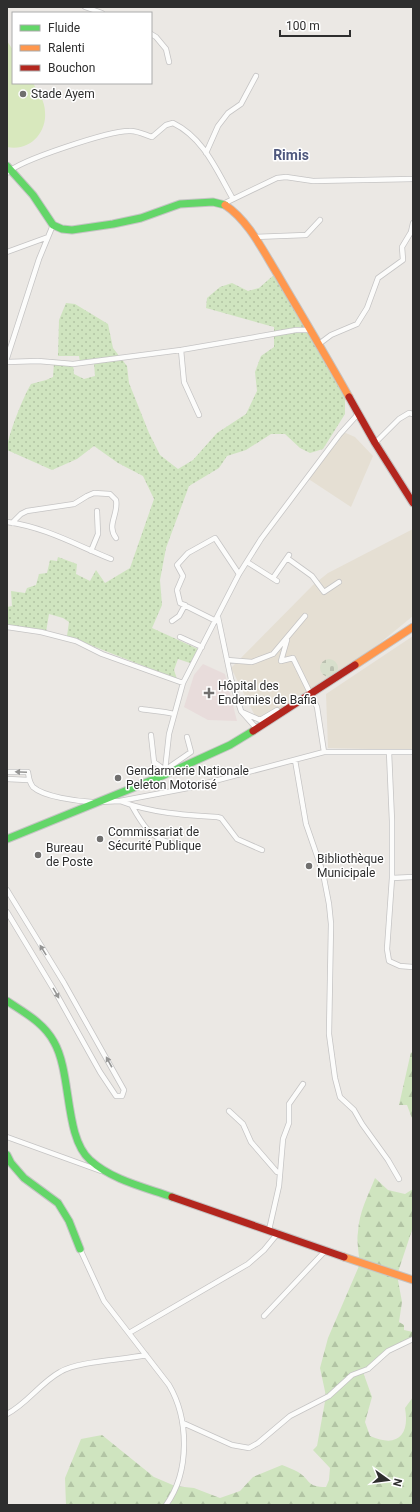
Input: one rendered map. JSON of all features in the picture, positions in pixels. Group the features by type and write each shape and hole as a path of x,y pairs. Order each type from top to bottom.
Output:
{"street":[{"path":"85,7 99,12"},
{"path":"152,35 166,48 168,62"},
{"path":"206,153 218,126 228,113 241,104 256,76"},
{"path":"233,199 206,153 190,134 176,124 170,123 154,136 125,131 58,150 8,170 33,195 53,226 72,230 141,218 180,204 213,202 223,204 235,212 254,237 320,344 358,414 413,503"},
{"path":"223,204 277,178 286,177 313,181 413,179"},
{"path":"254,237 306,235 320,220"},
{"path":"320,344 331,335 357,324 360,321 367,308 378,278 403,260 402,247 411,232 413,223"},
{"path":"7,358 39,259 53,226"},
{"path":"7,252 48,236"},
{"path":"7,362 38,361 73,364 181,350 288,331 311,330"},
{"path":"181,350 184,382 199,415"},
{"path":"375,443 406,413 413,414"},
{"path":"163,773 169,734 183,683 239,574 261,539 311,472 358,414"},
{"path":"10,523 27,511 74,504 91,494 106,494 116,500 116,510 111,528 116,538"},
{"path":"92,551 98,534 97,512"},
{"path":"10,523 44,530 111,559"},
{"path":"217,619 180,603 177,590 183,576 177,565 188,553 215,538 239,574"},
{"path":"247,562 275,580 288,556 312,576 324,592 339,582"},
{"path":"172,621 178,616 185,606"},
{"path":"228,660 252,662 261,660 273,654 283,642 287,640 305,616"},
{"path":"217,619 241,711 258,729"},
{"path":"7,627 18,630 41,632 76,641 102,654 183,683"},
{"path":"7,839 163,773 209,756 258,729 413,627"},
{"path":"180,637 202,648"},
{"path":"287,640 281,661 293,658 307,688 311,693 317,707 324,752"},
{"path":"141,709 155,711 160,710 174,714"},
{"path":"241,711 260,720 277,710"},
{"path":"150,734 154,762 163,773"},
{"path":"163,773 191,752 187,737"},
{"path":"7,772 28,772 28,780 34,788 73,800 93,803 120,801 188,788 324,752 413,752"},
{"path":"389,752 392,821 392,878 387,949 389,961 400,966 413,966"},
{"path":"295,760 306,824 323,873 329,904 331,924 329,1034 335,1078 340,1097 354,1110 399,1179"},
{"path":"7,779 28,780"},
{"path":"120,801 132,806 168,813 221,818 237,839 262,850"},
{"path":"132,806 153,836 162,841 172,843"},
{"path":"392,878 413,877"},
{"path":"7,890 64,983 124,1090 122,1096 116,1096 100,1072 57,995 7,912"},
{"path":"7,1001 42,1025 55,1043 61,1057 70,1111 81,1149 89,1159 108,1174"},
{"path":"269,1230 279,1186 282,1139 289,1124 289,1104 303,1084"},
{"path":"229,1111 243,1124 251,1142 277,1172 280,1172"},
{"path":"7,1137 108,1174 413,1280"},
{"path":"8,1158 24,1178 58,1203 69,1221 104,1301 173,1391 183,1423 184,1439 176,1487 166,1505"},
{"path":"129,1333 248,1264 264,1250 278,1233"},
{"path":"264,1316 326,1250"},
{"path":"183,1423 232,1445 249,1448 258,1443 290,1416 329,1396 352,1375 368,1369 388,1351 413,1340"},
{"path":"7,1414 19,1407 37,1388 67,1368 146,1355"}],"shaded area":[{"path":"341,431 355,437 373,456 351,507 307,478"},
{"path":"413,529 413,616 359,660 259,724 231,668 313,585 328,573"},
{"path":"413,636 413,750 328,748 326,694"},
{"name":"Hôpital des Endemies de Bafia","path":"203,664 225,674 237,721 208,720 184,707 194,675"}],"green space":[{"name":"Stade Ayem","path":"7,41 12,48 12,84 34,84 43,100 45,120 40,134 29,144 15,148 7,147"},
{"path":"275,274 322,358 334,371 345,398 345,414 323,449 310,453 300,448 285,434 271,434 246,450 227,456 219,468 189,486 166,548 160,580 162,605 152,628 198,649 190,663 178,659 174,670 177,679 67,636 69,622 63,618 49,614 46,632 7,626 7,607 12,606 11,591 25,593 27,588 36,585 39,574 47,573 50,560 57,561 58,557 77,564 76,574 90,581 96,570 105,583 130,568 154,499 143,476 118,463 94,446 77,459 52,470 7,450 13,426 28,389 31,384 53,377 54,363 73,364 74,374 84,379 95,376 94,363 80,362 79,356 58,356 59,320 66,303 75,304 108,324 113,348 127,366 129,383 149,433 160,455 178,469 193,460 217,433 246,414 257,391 255,372 261,356 274,347 274,327 206,308 207,298 220,287 232,283 248,291 259,288"},
{"path":"329,659 335,662 338,668 335,674 329,677 323,674 320,668 323,662"},
{"path":"411,1052 413,1055 413,1121 407,1105 399,1105"},
{"path":"375,1178 388,1190 405,1194 413,1189 413,1227 397,1275 402,1302 399,1322 404,1325 404,1330 413,1332 413,1341 388,1351 363,1372 372,1397 365,1422 370,1436 388,1441 400,1437 405,1426 405,1408 413,1397 413,1505 66,1505 65,1478 81,1439 102,1435 154,1477 175,1486 194,1488 220,1498 240,1491 253,1477 282,1465 298,1472 315,1486 326,1487 329,1480 330,1468 313,1450 317,1446 326,1396 320,1368 328,1338 359,1266 357,1240 360,1218"}],"traffic: fast":[{"path":"7,166 33,195 53,225 62,229 72,230 113,224 141,218 180,204 213,202 225,205"},
{"path":"7,839 162,776 230,745 253,731"},
{"path":"7,1001 27,1014 45,1029 54,1042 60,1055 64,1070 72,1121 76,1136 82,1150 90,1160 108,1173 118,1178 172,1197"},
{"path":"7,1155 11,1163 24,1178 58,1203 69,1221 80,1249"}],"traffic: slow":[{"path":"225,205 241,219 255,237 349,397"},
{"path":"355,665 413,627"},
{"path":"344,1257 413,1280"}],"traffic: jam":[{"path":"349,397 375,443 413,503"},
{"path":"253,731 355,665"},
{"path":"172,1197 344,1257"}],"place":[{"name":"Stade Ayem","path":"23,94"},
{"name":"Hôpital des Endemies de Bafia","path":"209,693"},
{"name":"Gendarmerie Nationale Peleton Motorisé","path":"118,778"},
{"name":"Commissariat de Sécurité Publique","path":"100,839"},
{"name":"Bureau de Poste","path":"38,855"},
{"name":"Bibliothèque Municipale","path":"309,866"}],"district":[{"name":"Rimis","path":"291,155"}]}
